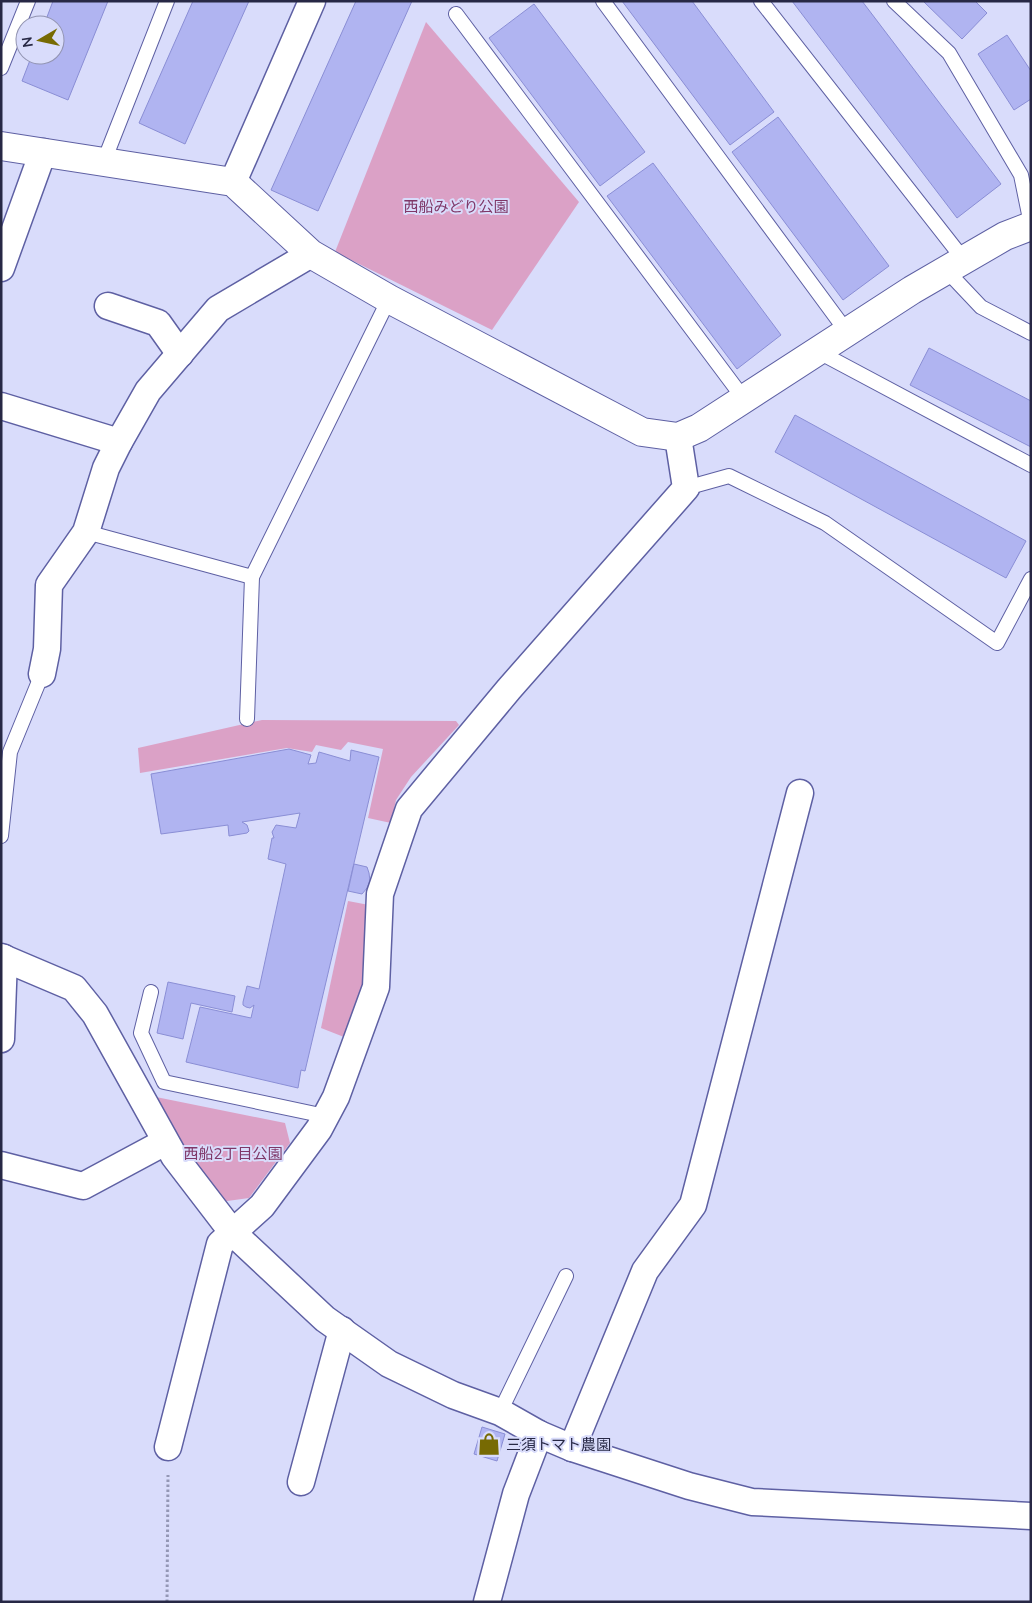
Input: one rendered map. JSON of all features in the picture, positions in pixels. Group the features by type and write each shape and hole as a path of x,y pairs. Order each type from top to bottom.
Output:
{"street":[{"path":"233,182 312,1"},
{"path":"1,146 233,182 311,254 389,299 642,432 678,436 699,428 912,290 1005,236 1031,225"},
{"path":"1,268 43,152"},
{"path":"42,674 46,649 48,584 86,532 106,468 148,391 218,309 311,254"},
{"path":"108,306 158,323 180,354"},
{"path":"1,406 119,442"},
{"path":"168,1448 220,1244 262,1206 319,1129 336,1096 376,987 380,894 409,809 503,697 686,488 678,436"},
{"path":"572,1448 645,1271 693,1205 800,793"},
{"path":"1,1039 3,958 74,988 95,1014 164,1142 233,1233 325,1319 389,1364 453,1395 500,1412 539,1434 572,1448 689,1486 752,1502 1031,1516"},
{"path":"1,1165 83,1186 164,1142"},
{"path":"301,1482 342,1330"},
{"path":"487,1602 516,1494 539,1434"}],"lane":[{"path":"1,68 28,1"},
{"path":"104,161 167,1"},
{"path":"603,1 846,332"},
{"path":"761,1 955,265 981,307 1031,333"},
{"path":"894,1 949,53 1021,175 1031,225"},
{"path":"456,14 744,399"},
{"path":"247,719 252,577 389,299"},
{"path":"818,351 1031,465"},
{"path":"686,488 729,476 825,523 997,643 1031,579"},
{"path":"86,532 252,577"},
{"path":"1,836 10,752 42,674"},
{"path":"151,992 141,1033 164,1082 325,1116"},
{"path":"500,1412 566,1276"}],"path":[{"path":"167,1602 168,1448"}],"green space":[{"name":"西船みどり公園","path":"426,22 579,202 492,330 335,252"},
{"path":"262,720 456,721 459,725 411,777 396,800 391,823 368,818 383,749 348,742 341,750 316,745 312,752 287,748 140,773 138,748"},
{"path":"348,901 369,905 362,998 344,1037 321,1028"},
{"name":"西船2丁目公園","path":"156,1097 285,1123 290,1143 249,1198 220,1202 185,1154"}],"building":[{"path":"53,1 108,1 68,100 22,81 28,65 65,65 65,15 48,15"},
{"path":"193,1 249,1 185,144 139,123"},
{"path":"356,1 412,1 318,211 271,190"},
{"path":"622,1 692,1 774,112 730,145"},
{"path":"792,1 862,1 1001,184 957,218"},
{"path":"923,1 975,1 987,13 962,39"},
{"path":"534,4 645,152 600,186 489,38"},
{"path":"1007,35 1031,71 1031,99 1014,110 978,54"},
{"path":"778,117 889,266 843,300 732,152"},
{"path":"653,163 781,335 737,369 607,196"},
{"path":"929,348 1031,401 1031,447 910,385"},
{"path":"795,415 1026,541 1006,578 775,452"},
{"path":"289,749 311,755 308,764 316,763 319,752 350,761 351,750 379,757 305,1071 301,1070 298,1088 186,1062 200,1007 251,1018 254,1005 250,1008 246,1007 243,1005 243,1002 247,986 259,989 286,864 268,859 272,838 274,838 272,832 276,825 296,828 300,813 242,822 247,825 249,831 229,836 228,825 161,834 151,774"},
{"path":"354,864 367,867 369,873 370,881 362,894 348,891"},
{"path":"168,982 235,996 232,1012 191,1003 183,1039 157,1033"},
{"name":"三須トマト農園","path":"482,1427 505,1434 497,1461 474,1454"}],"place":[{"name":"三須トマト農園","path":"489,1444"}]}
